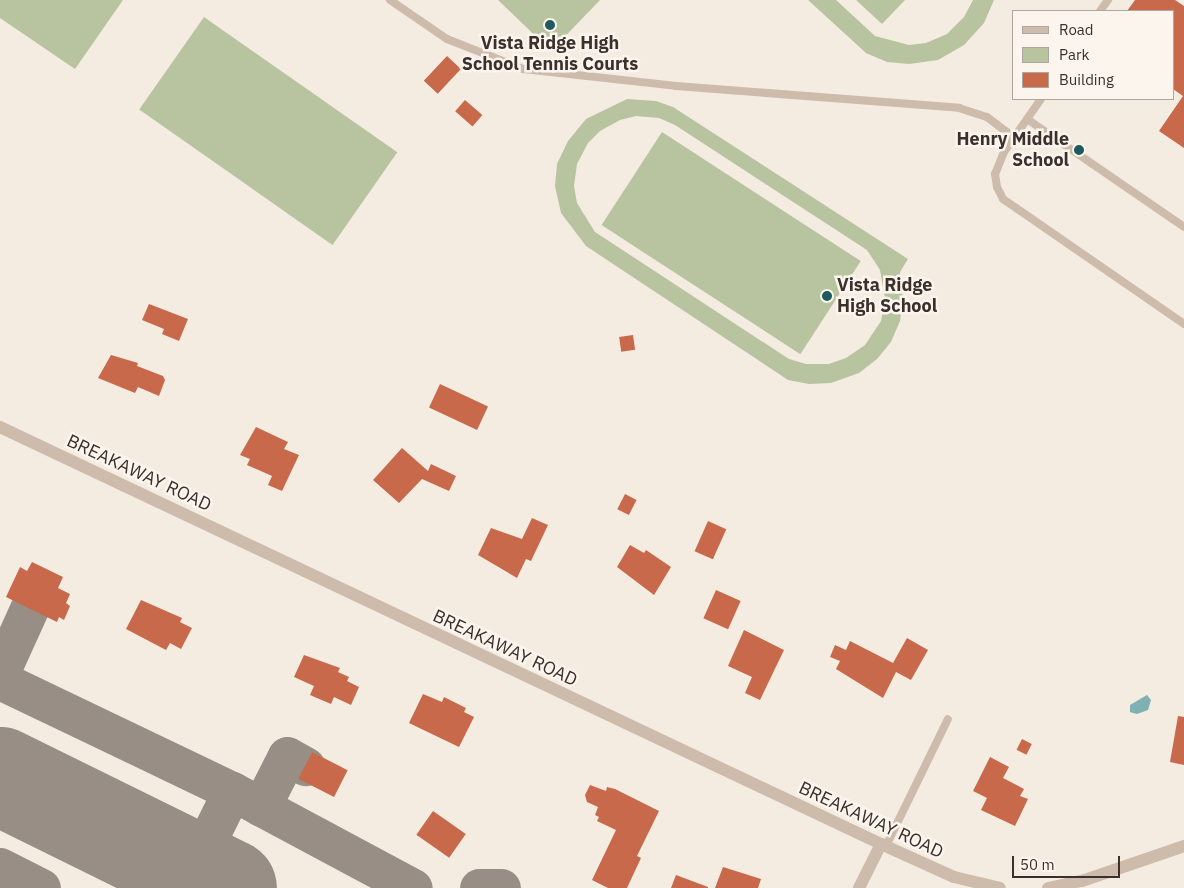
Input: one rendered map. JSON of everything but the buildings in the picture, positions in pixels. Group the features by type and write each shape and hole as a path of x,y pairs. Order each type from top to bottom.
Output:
{"street":[{"name":"BREAKAWAY ROAD","path":"0,427 883,845 954,877 1000,888"},
{"path":"859,888 883,845"},
{"path":"1048,888 1082,881 1184,846"}],"lane":[{"path":"390,0 447,39 523,69 648,83 959,108 987,117 1014,137"},
{"path":"1040,100 1014,137 996,174 997,187 1003,199 1184,324"},
{"path":"1027,119 1184,227"},
{"path":"883,845 948,719"}],"green space":[{"path":"0,0 123,0 75,69 0,18"},
{"name":"Vista Ridge High School Tennis Courts","path":"498,0 600,0 551,51"},
{"path":"808,0 836,0 875,36 909,45 926,43 947,34 964,17 973,0 994,0 984,23 964,45 938,60 909,64 887,62 866,53"},
{"path":"856,0 905,0 882,24"},
{"path":"204,17 397,152 333,245 139,110"},
{"path":"627,99 656,101 673,107 908,259 900,272 903,299 900,321 891,342 877,359 859,373 831,383 809,384 788,380 586,246 561,213 555,186 557,164 568,141 586,119","holes":["636,116 659,118 675,125 867,250 880,270 885,298 881,321 865,345 846,358 829,364 806,364 789,359 595,232 577,203 574,186 577,164 588,143 600,131 620,120"]},
{"path":"662,132 861,261 800,354 602,225"}],"water":[{"path":"1147,695 1151,700 1148,710 1137,714 1130,712 1130,705"}],"taxiway":[{"path":"0,673 29,609"},
{"path":"0,680 232,791 413,888"},
{"path":"261,807 287,756 305,766"},
{"path":"184,888 232,791"},
{"path":"0,867 41,888"},
{"path":"479,888 501,888"}],"runway":[{"path":"0,776 228,888"}],"place":[{"name":"Vista Ridge High School Tennis Courts","path":"550,25"},
{"name":"Henry Middle School","path":"1079,150"},
{"name":"Vista Ridge High School","path":"827,296"}]}
